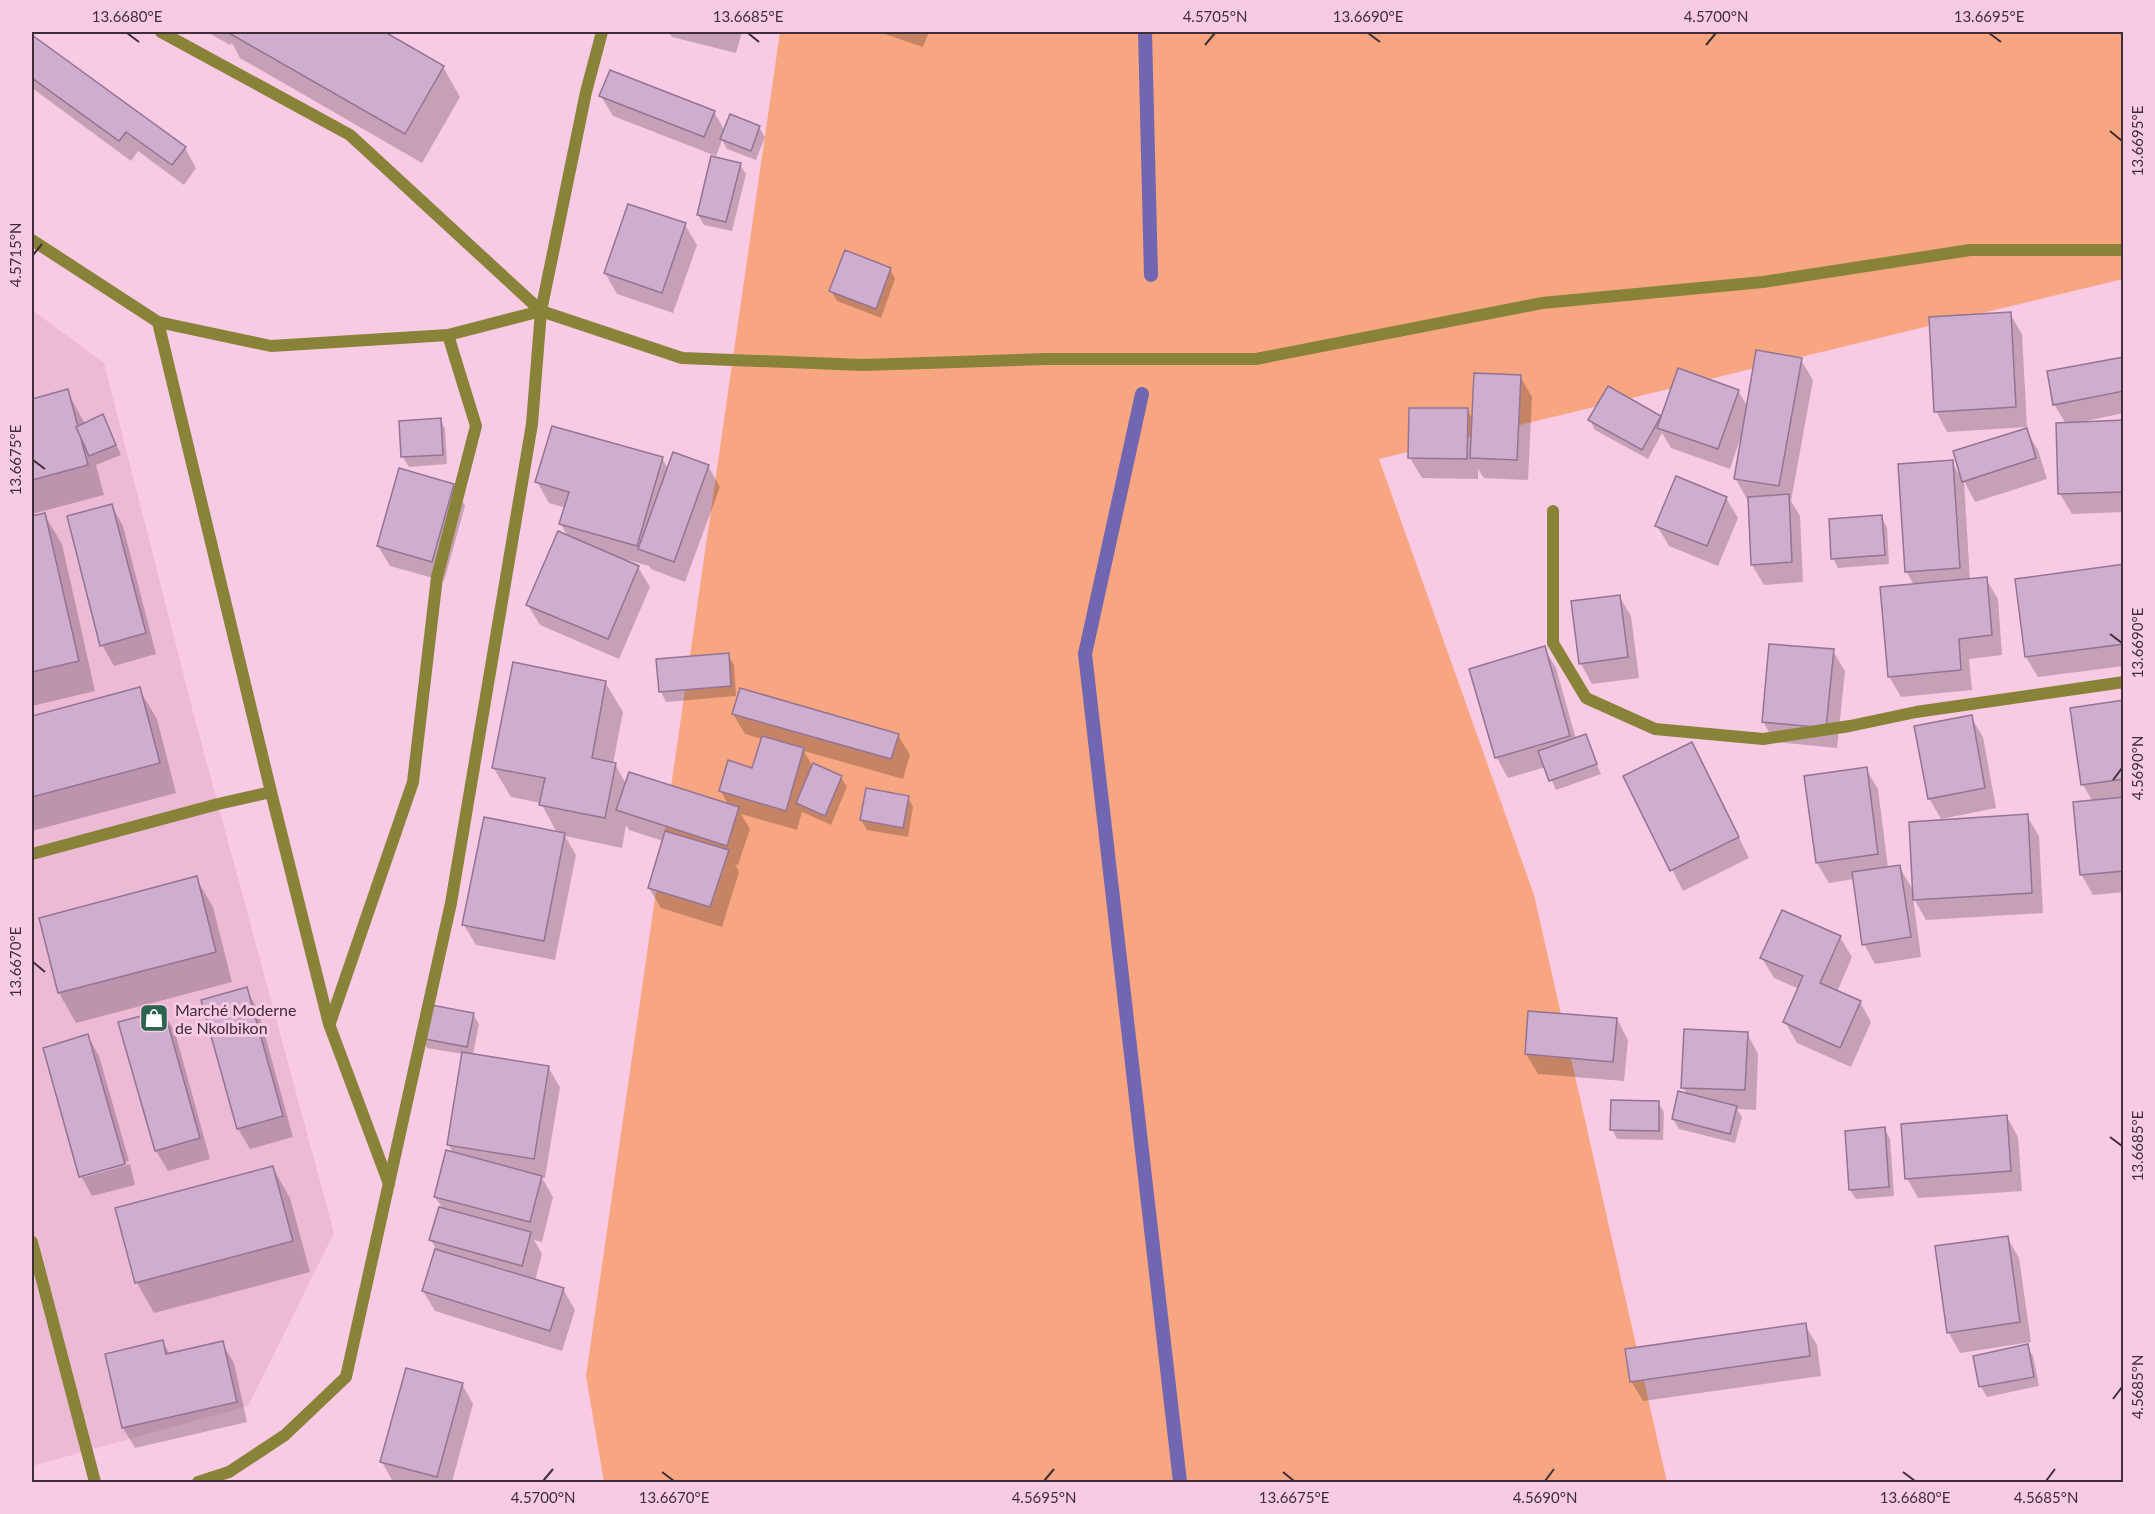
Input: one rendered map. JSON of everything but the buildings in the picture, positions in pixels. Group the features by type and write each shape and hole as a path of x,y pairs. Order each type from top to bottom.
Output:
{"street":[{"path":"161,32 350,135 541,311 682,358 863,365 1046,359 1256,359 1542,303 1763,282 1970,250 2124,250"},
{"path":"198,1482 229,1472 285,1436 346,1377 451,903 532,424 541,311 586,92 602,32"},
{"path":"32,240 158,322 271,346 447,335 541,311"},
{"path":"158,322 329,1024 389,1184"},
{"path":"329,1024 413,782 436,577 476,426 447,335"},
{"path":"1553,511 1553,643 1586,698 1655,729 1763,739 1850,726 1916,711 2124,682"},
{"path":"32,854 271,792"},
{"path":"32,1242 95,1482"}],"shaded area":[{"path":"780,32 2123,32 2123,279 1379,459 1534,895 1667,1482 604,1482 586,1376"},
{"name":"Marché Moderne de Nkolbikon","path":"32,310 104,363 193,712 334,1233 248,1406 32,1466"}],"waterway":[{"path":"1145,32 1151,275"},
{"path":"1142,394 1085,654 1180,1482"}],"place":[{"name":"Marché Moderne de Nkolbikon","path":"154,1018"}]}
